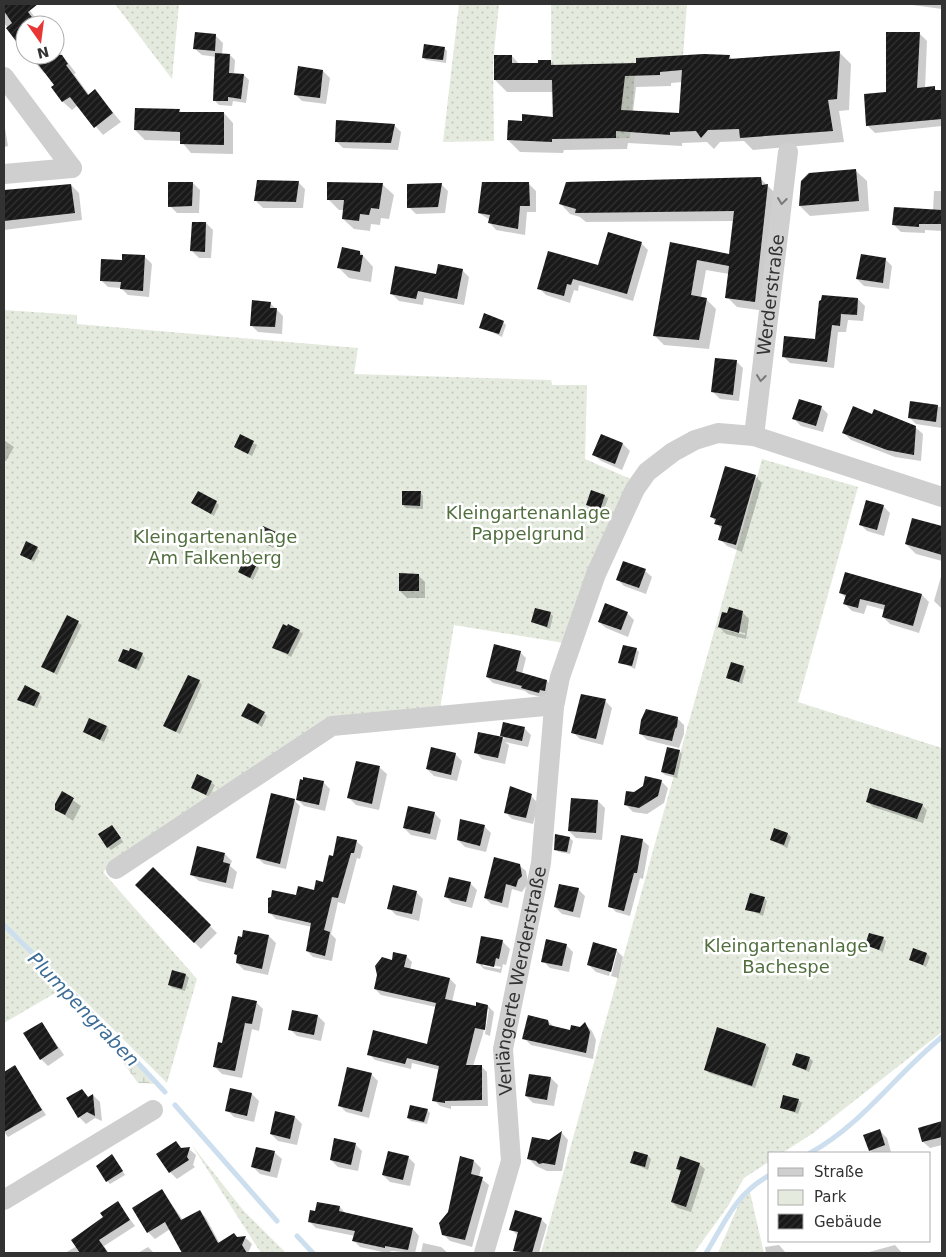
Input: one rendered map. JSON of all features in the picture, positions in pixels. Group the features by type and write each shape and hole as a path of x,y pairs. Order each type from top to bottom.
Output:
{"street":[{"path":"4,77 72,168 4,174"},
{"name":"Werderstraße","path":"754,436 788,152"},
{"name":"Verlängerte Werderstraße","path":"484,1253 511,1161 503,1049 534,905 542,857 554,707 560,677 596,574 635,489 647,472 673,452 695,440 718,433 754,436 942,497"},
{"path":"116,869 332,726 546,706 554,707"},
{"path":"4,1200 153,1110"}],"green space":[{"path":"115,4 179,4 172,79"},
{"path":"459,4 499,4 493,62 494,141 443,142"},
{"path":"551,4 687,4 683,56 636,58 630,138 552,139"},
{"name":"Kleingartenanlage Am Falkenberg","path":"4,310 77,315 77,324 358,348 354,374 551,380 552,385 587,385 585,459 633,480 564,643 454,625 440,709 341,716 127,852 103,872 197,979 167,1083 69,985 4,1023"},
{"name":"Kleingartenanlage Bachespe","path":"762,459 858,487 798,702 942,748 942,1032 812,1134 784,1152 768,1152 768,1162 744,1178 728,1206 694,1253 541,1253"},
{"path":"69,989 158,1084 138,1083"},
{"path":"191,1144 243,1210 286,1253 261,1253"},
{"path":"749,1188 764,1253 718,1253 741,1199"}],"building":[{"path":"4,4 38,4 28,12 30,15 15,15 15,40 6,28 12,23 4,11"},
{"path":"195,32 216,34 215,51 193,49"},
{"path":"886,32 920,32 917,88 935,86 935,90 942,90 942,119 866,126 864,94 886,92"},
{"path":"424,44 445,47 443,60 422,58"},
{"path":"840,51 837,99 828,100 833,131 740,138 739,129 708,130 701,138 696,131 670,132 670,135 616,131 616,138 552,139 552,142 507,140 508,120 522,121 522,114 553,117 552,80 494,80 494,55 512,55 512,63 538,63 538,60 551,60 551,65 636,63 636,58 704,54 730,55 729,59","holes":["682,70 679,113 621,110 625,76 660,75 660,72"]},
{"path":"215,53 230,54 229,73 244,74 241,99 228,97 228,101 213,101"},
{"path":"65,60 68,64 66,65 88,95 95,89 113,113 94,128 70,97 62,102 51,87 54,85 39,65 65,65"},
{"path":"298,66 323,70 320,98 294,95"},
{"path":"135,108 180,109 179,112 224,112 224,145 180,144 180,132 134,130"},
{"path":"336,120 395,124 391,143 335,142"},
{"path":"856,169 859,201 799,206 801,181 809,173"},
{"path":"761,177 762,185 768,184 755,302 725,298 729,266 697,260 691,295 707,298 699,340 653,336 670,242 729,254 734,211 575,213 576,209 559,204 566,182"},
{"path":"257,180 299,181 296,202 254,201"},
{"path":"168,182 193,182 192,206 168,207"},
{"path":"327,182 383,183 379,209 371,208 369,215 360,214 359,221 342,219 344,200 327,200"},
{"path":"482,182 529,182 530,206 520,206 518,229 488,223 490,215 478,213"},
{"path":"442,183 438,207 407,208 407,184"},
{"path":"71,184 75,213 4,221 4,190"},
{"path":"894,207 942,210 942,224 919,224 919,227 892,225"},
{"path":"192,222 206,222 205,252 190,251"},
{"path":"608,232 642,242 627,294 573,279 571,285 567,284 564,296 537,289 548,251 598,265"},
{"path":"342,247 360,251 360,255 363,255 360,272 337,268"},
{"path":"122,254 145,255 143,291 120,289 121,282 100,281 101,259 122,260"},
{"path":"861,254 886,258 883,283 856,279"},
{"path":"438,264 463,269 457,299 418,291 416,299 390,294 395,266 436,274"},
{"path":"822,295 858,298 857,315 841,314 840,326 832,325 827,362 782,357 784,336 815,339 819,301"},
{"path":"252,300 271,302 270,308 277,308 275,327 250,326"},
{"path":"484,313 504,321 499,334 479,328"},
{"path":"715,358 737,360 733,395 711,392"},
{"path":"799,399 822,406 816,426 792,419"},
{"path":"910,401 938,405 936,422 908,418"},
{"path":"853,406 872,414 874,409 916,426 914,455 887,450 842,433"},
{"path":"240,434 254,441 248,454 234,447"},
{"path":"601,434 623,443 615,464 592,455"},
{"path":"725,466 756,475 736,545 718,540 722,526 714,524 716,519 710,517"},
{"path":"591,490 605,495 600,510 586,505"},
{"path":"198,491 217,501 211,514 191,503"},
{"path":"402,491 421,491 420,506 402,505"},
{"path":"866,500 884,505 877,530 859,525"},
{"path":"912,518 942,526 942,555 905,544"},
{"path":"263,526 276,532 270,546 257,540"},
{"path":"26,541 38,547 31,560 20,555"},
{"path":"245,558 257,564 250,578 238,572"},
{"path":"623,561 646,569 639,588 616,580"},
{"path":"845,572 922,594 913,626 882,617 885,605 860,599 858,608 843,604 846,595 839,593"},
{"path":"399,573 419,574 419,591 399,591"},
{"path":"605,603 628,612 621,630 598,622"},
{"path":"729,607 743,611 739,633 718,627 722,612 727,613"},
{"path":"535,608 551,612 547,627 531,622"},
{"path":"67,615 79,621 54,673 41,667"},
{"path":"283,624 287,626 288,624 300,630 288,654 272,648"},
{"path":"494,644 521,651 516,671 547,680 545,691 540,690 539,693 521,688 522,686 486,677"},
{"path":"623,645 637,648 632,666 618,663"},
{"path":"130,648 143,653 136,669 118,661 123,649 129,651"},
{"path":"731,662 744,666 739,682 726,678"},
{"path":"188,675 200,680 176,732 163,726"},
{"path":"25,685 40,693 34,706 17,700"},
{"path":"581,694 606,699 596,739 571,733"},
{"path":"248,703 265,712 258,724 241,716"},
{"path":"646,709 678,717 672,741 639,734 641,720"},
{"path":"89,718 107,726 100,740 83,732"},
{"path":"503,722 525,727 522,741 500,736"},
{"path":"478,732 503,737 498,758 474,753"},
{"path":"431,747 456,753 451,775 426,769"},
{"path":"667,747 680,750 674,775 661,772"},
{"path":"356,761 380,766 372,804 347,798"},
{"path":"197,774 212,781 206,795 191,788"},
{"path":"645,776 662,780 658,796 639,808 624,805 626,791 634,792 643,786"},
{"path":"303,777 324,781 319,805 296,800 300,779 303,780"},
{"path":"510,786 532,794 526,818 504,813"},
{"path":"870,788 923,804 917,819 866,802"},
{"path":"62,791 74,798 65,815 55,810 55,804"},
{"path":"271,793 295,799 280,864 256,858"},
{"path":"571,798 598,800 596,833 568,831"},
{"path":"408,806 435,812 430,834 403,828"},
{"path":"460,819 485,825 480,846 457,840"},
{"path":"112,825 121,838 107,848 98,834"},
{"path":"774,828 788,833 784,845 770,840"},
{"path":"555,834 570,837 567,852 554,850"},
{"path":"621,835 643,839 637,873 634,873 624,911 608,907"},
{"path":"337,836 357,840 354,853 351,853 338,898 332,897 324,930 330,932 325,956 306,951 311,923 268,913 268,898 271,897 272,890 296,895 298,886 314,890 316,880 323,882 329,855 333,856"},
{"path":"197,846 225,853 223,862 230,864 226,883 190,875"},
{"path":"494,857 520,864 522,876 518,880 516,887 506,884 502,903 484,898"},
{"path":"153,867 211,925 194,943 135,885"},
{"path":"449,877 471,882 466,902 444,897"},
{"path":"559,884 579,888 573,912 554,907"},
{"path":"393,885 417,891 412,914 387,909"},
{"path":"750,893 765,897 760,913 745,910"},
{"path":"243,930 269,935 262,969 236,963 237,955 234,954 238,936 242,937"},
{"path":"869,933 884,937 879,950 865,945"},
{"path":"481,936 503,940 499,959 496,958 494,967 476,963"},
{"path":"546,939 567,944 562,966 541,962"},
{"path":"593,942 617,949 611,972 587,965"},
{"path":"913,948 927,953 923,965 909,960"},
{"path":"393,952 407,955 404,967 450,978 445,999 476,1006 476,1002 488,1005 485,1030 475,1028 466,1065 482,1065 482,1100 445,1101 445,1103 432,1101 439,1066 407,1058 405,1064 367,1055 373,1030 427,1044 436,1003 374,989 377,975 375,966 382,957 392,960"},
{"path":"172,970 186,974 182,989 168,985"},
{"path":"232,996 257,1001 252,1024 245,1023 235,1071 213,1067 218,1042 222,1043"},
{"path":"292,1010 318,1015 314,1035 288,1030"},
{"path":"528,1015 548,1020 549,1025 570,1030 571,1025 580,1027 585,1022 590,1032 586,1053 522,1039"},
{"path":"42,1022 58,1048 40,1060 23,1033"},
{"path":"717,1027 766,1044 752,1086 704,1070"},
{"path":"796,1053 810,1057 806,1070 792,1065"},
{"path":"15,1065 42,1110 4,1132 4,1072"},
{"path":"347,1067 372,1073 362,1112 338,1106"},
{"path":"529,1074 551,1077 547,1100 525,1096"},
{"path":"230,1088 252,1093 247,1116 225,1111"},
{"path":"82,1089 88,1097 93,1094 95,1116 87,1112 78,1118 66,1098"},
{"path":"783,1095 799,1099 795,1112 780,1108"},
{"path":"410,1105 428,1109 424,1122 407,1118"},
{"path":"275,1111 295,1116 290,1139 270,1134"},
{"path":"942,1121 942,1137 922,1142 918,1128"},
{"path":"880,1129 885,1145 869,1151 863,1135"},
{"path":"562,1131 555,1165 539,1164 536,1161 527,1159 532,1137 549,1140"},
{"path":"334,1138 356,1143 351,1165 330,1160"},
{"path":"176,1141 181,1148 190,1147 187,1157 189,1160 169,1173 156,1154"},
{"path":"256,1147 275,1151 270,1172 251,1167"},
{"path":"388,1151 409,1156 403,1180 382,1175"},
{"path":"634,1151 648,1155 645,1167 630,1163"},
{"path":"112,1154 123,1171 106,1182 96,1166"},
{"path":"460,1156 474,1160 471,1174 483,1177 465,1240 442,1235 439,1223 448,1212"},
{"path":"680,1156 700,1163 686,1207 671,1202 681,1170 676,1169"},
{"path":"162,1189 181,1220 200,1210 218,1243 234,1233 237,1237 246,1236 242,1245 247,1253 182,1253 165,1222 147,1233 132,1208"},
{"path":"118,1201 130,1220 99,1240 108,1253 80,1253 71,1240 103,1217 100,1213"},
{"path":"317,1202 340,1206 339,1211 413,1228 408,1250 385,1246 385,1248 352,1241 355,1231 308,1222 310,1210 315,1211"},
{"path":"515,1210 542,1218 532,1253 513,1251 518,1232 509,1230"}],"waterway":[{"name":"Plumpengraben","path":"4,925 69,989 165,1092"},
{"name":"Plumpengraben","path":"812,1152 846,1128 942,1037"},
{"name":"Plumpengraben","path":"175,1105 277,1221"},
{"name":"Plumpengraben","path":"706,1253 732,1209 748,1191 768,1176"},
{"name":"Plumpengraben","path":"297,1236 313,1253"}],"park label":[{"name":"Kleingartenanlage Pappelgrund","path":"528,523"}]}
